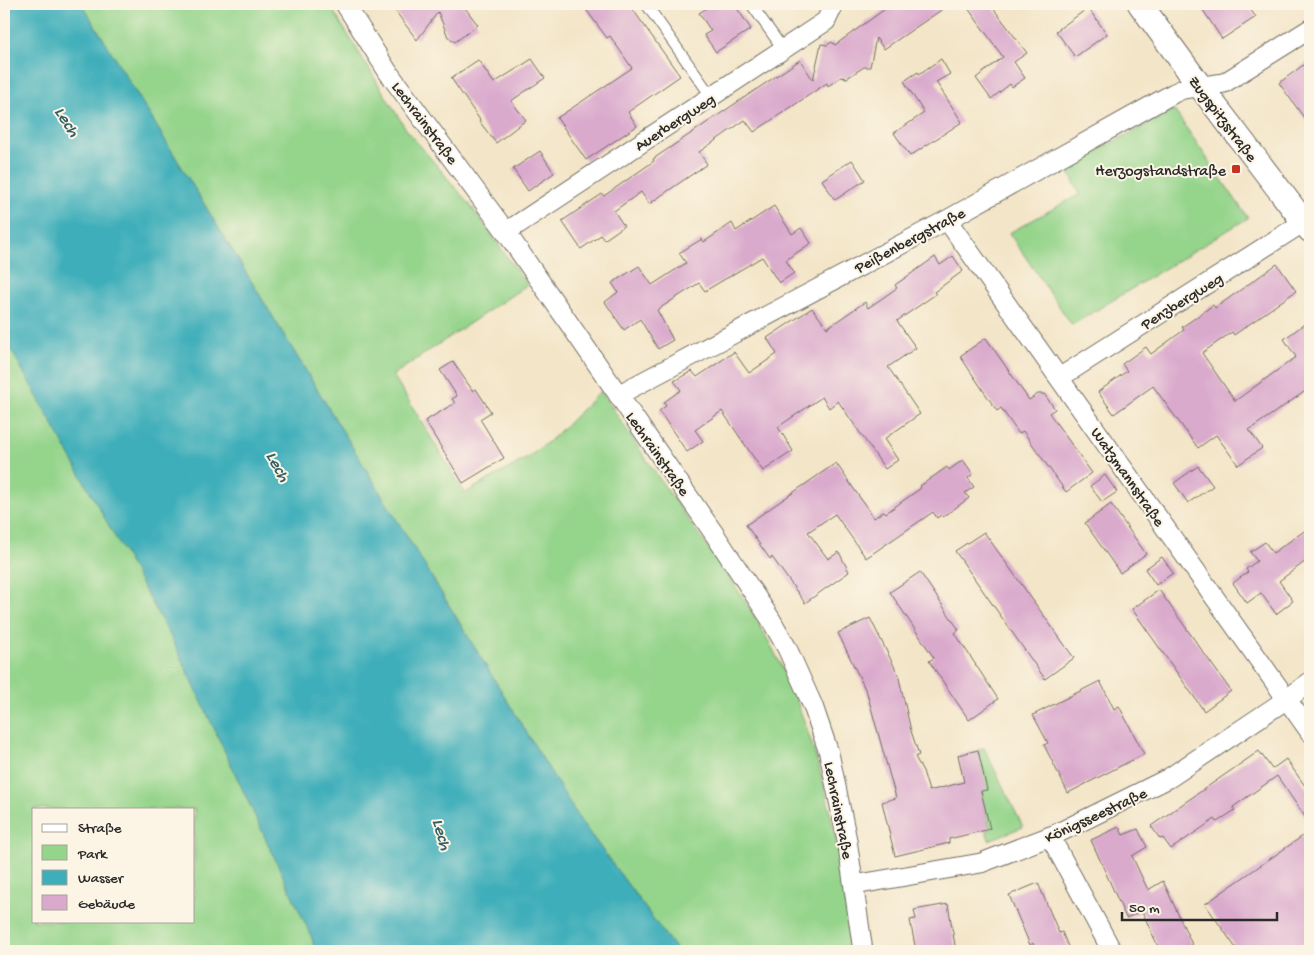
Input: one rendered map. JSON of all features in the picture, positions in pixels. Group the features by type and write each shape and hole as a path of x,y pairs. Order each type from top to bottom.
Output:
{"street":[{"name":"Auerbergweg","path":"506,232 826,21 834,4"},
{"name":"Zugspitzstraße","path":"1140,4 1307,226"},
{"name":"Lechrainstraße","path":"350,6 388,72 506,232 770,618 796,666 813,706 829,753 842,813 863,951"},
{"path":"1200,86 1224,83 1310,29"},
{"name":"Peißenbergstraße","path":"618,395 947,220 1174,93 1183,89 1200,86"},
{"name":"Watzmannstraße","path":"947,220 1310,732"},
{"name":"Penzbergweg","path":"1059,378 1307,226"},
{"name":"Königsseestraße","path":"854,885 981,863 1050,836 1169,778 1310,682"},
{"path":"1050,836 1112,951"}],"lane":[{"path":"646,4 712,96"},
{"path":"751,4 783,49"}],"green space":[{"path":"82,4 329,4 406,129 471,206 527,285 393,375 465,493 527,458 553,438 601,391 741,595 780,663 797,702 823,784 841,868 852,951 677,951 580,820"},
{"path":"1174,110 1248,218 1072,325 1009,233 1080,194 1066,167"},
{"path":"4,307 225,684 315,951 4,951"},
{"path":"984,748 1023,827 989,840 986,830 990,829 982,799 978,750"}],"water":[{"name":"Lech","path":"4,4 82,4 580,820 677,951 315,951 312,938 174,643 4,337"}],"building":[{"path":"390,4 462,4 478,25 455,42 448,37 438,12 417,40"},
{"path":"582,4 629,4 680,76 628,112 637,126 586,160 557,118 632,68 610,36 607,38"},
{"path":"713,4 734,4 751,29 716,52 704,35 711,31 699,13"},
{"path":"892,4 950,4 884,49 876,38 870,67 864,67 847,78 841,77 828,86 827,83 754,132 745,120 699,152 707,164 649,204 641,192 614,211 624,226 604,240 601,235 581,249 562,221 602,194 604,196 654,161 653,159 800,60 813,80 821,44 827,45 832,42 835,45"},
{"path":"965,4 990,4 1027,53 1014,62 1025,78 1012,87 1010,84 991,99 976,78 1003,57"},
{"path":"1199,4 1246,4 1256,17 1222,39"},
{"path":"1088,8 1107,34 1075,57 1056,31"},
{"path":"532,59 545,78 511,101 526,120 496,143 451,78 478,60 494,83"},
{"path":"941,59 950,74 936,82 962,122 910,156 894,133 924,113 904,81 918,72 919,74"},
{"path":"1310,60 1310,126 1279,83"},
{"path":"540,151 554,173 528,191 513,169"},
{"path":"852,160 865,180 835,200 822,180"},
{"path":"774,206 792,234 801,228 811,243 786,260 794,273 779,283 762,257 705,291 699,283 657,310 673,340 658,349 640,319 624,330 605,302 618,292 612,283 639,266 652,285 686,263 679,253 702,239 704,242 732,223 736,231"},
{"path":"953,256 963,271 934,292 936,294 897,321 916,348 888,367 920,414 884,439 898,460 885,469 838,401 829,408 822,397 778,427 793,451 763,471 722,411 695,430 703,441 687,452 659,411 666,406 664,402 681,390 674,381 692,371 697,377 734,352 749,373 777,354 767,338 812,308 827,328 865,302 868,308 897,288 895,285 935,257 940,265"},
{"path":"1277,264 1296,291 1234,335 1232,332 1202,353 1235,401 1296,357 1284,339 1310,320 1310,388 1249,430 1262,448 1238,465 1216,435 1198,448 1153,386 1114,414 1098,392 1127,371 1122,364 1146,347 1151,354 1184,330 1182,327 1213,305 1215,308"},
{"path":"986,338 1029,400 1038,394 1044,394 1055,409 1049,413 1092,473 1066,492 1023,431 1019,434 1001,408 997,411 960,356"},
{"path":"453,362 473,391 476,389 491,412 480,419 504,458 463,483 425,421 455,403 452,399 457,396 440,370"},
{"path":"963,460 973,474 968,478 974,487 965,493 969,498 943,517 941,515 937,518 933,512 866,558 835,514 808,532 828,559 839,552 849,572 805,603 746,525 836,463 874,518 884,511 886,513 947,467 949,470"},
{"path":"1198,466 1213,486 1188,503 1174,483"},
{"path":"1105,475 1117,492 1102,502 1090,486"},
{"path":"1111,504 1146,554 1120,573 1085,523"},
{"path":"1310,527 1310,558 1279,581 1293,601 1276,614 1261,593 1247,603 1233,583 1248,572 1246,569 1257,561 1250,552 1265,542 1273,553"},
{"path":"984,532 1074,658 1045,679 955,551"},
{"path":"1162,557 1173,573 1156,585 1145,569"},
{"path":"920,572 959,630 955,633 998,699 969,720 929,661 934,658 890,592"},
{"path":"1159,590 1231,691 1204,711 1132,609"},
{"path":"870,618 898,674 911,731 919,755 915,757 923,771 929,791 964,782 958,755 978,750 987,790 981,791 990,829 949,839 949,843 895,856 882,802 896,798 867,693 838,633"},
{"path":"1100,681 1114,709 1119,706 1144,754 1068,793 1044,745 1048,743 1033,715"},
{"path":"1259,751 1272,769 1286,759 1310,793 1310,824 1277,776 1233,807 1235,810 1217,822 1215,819 1171,849 1163,838 1160,839 1151,826"},
{"path":"1119,827 1123,835 1138,829 1147,847 1132,856 1148,890 1163,881 1195,951 1160,951 1142,911 1126,918 1091,840"},
{"path":"1310,831 1310,951 1238,951 1205,904"},
{"path":"1038,883 1059,933 1062,932 1070,951 1020,951 1034,945 1033,943 1030,945 1009,895"},
{"path":"948,904 956,951 916,951 910,920 916,919 914,910"}],"place":[{"name":"Herzogstandstraße","path":"1236,169"}]}
